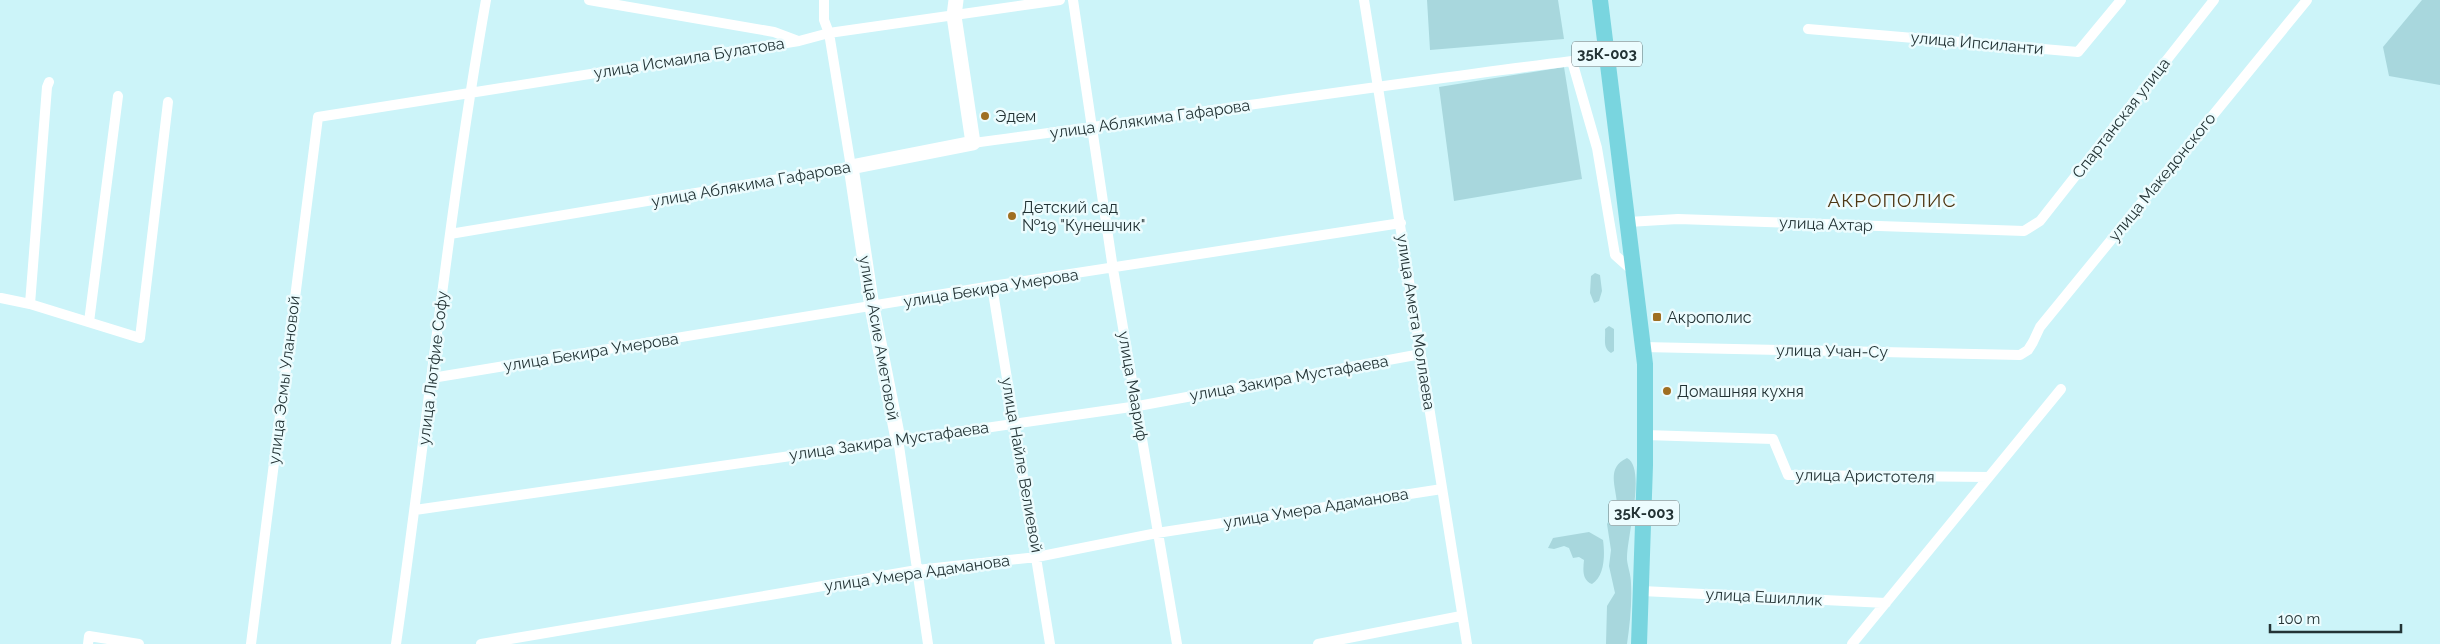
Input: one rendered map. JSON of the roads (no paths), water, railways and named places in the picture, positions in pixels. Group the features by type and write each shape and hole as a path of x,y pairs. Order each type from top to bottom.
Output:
{"main road":[{"name":"35К-003","path":"1600,0 1645,364 1642,591 1639,644"}],"street":[{"name":"улица Лютфие Софу","path":"396,644 450,234 470,93 486,0"},
{"path":"590,0 774,32 799,41"},
{"name":"улица Асие Аметовой","path":"824,0 824,20 829,33 872,307 898,440 928,644"},
{"path":"956,0 954,16 973,143"},
{"name":"улица Исмаила Булатова","path":"318,117 799,41 829,33 1060,0"},
{"name":"улица Маариф","path":"1073,0 1113,269 1138,406 1157,533 1177,644"},
{"name":"улица Амета Моллаева","path":"1364,0 1401,223 1461,616 1467,644"},
{"name":"улица Ипсиланти","path":"1808,29 2078,52 2120,0"},
{"name":"Спартанская улица","path":"2024,231 2040,221 2214,0"},
{"name":"улица Македонского","path":"2020,355 2028,350 2040,327 2304,1"},
{"name":"улица Аблякима Гафарова","path":"450,234 851,167 973,143 1091,128 1377,85 1572,60 1597,148 1615,255 1634,271"},
{"path":"30,304 47,87 49,82"},
{"path":"89,322 118,96"},
{"path":"1,298 30,304 140,338 168,102"},
{"name":"улица Эсмы Улановой","path":"251,644 318,117"},
{"name":"улица Ахтар","path":"1628,222 1678,219 2024,231"},
{"name":"улица Бекира Умерова","path":"432,378 992,286 1113,269 1401,223"},
{"name":"улица Найле Велиевой","path":"992,286 1050,644"},
{"name":"улица Учан-Су","path":"1643,346 2020,355"},
{"name":"улица Закира Мустафаева","path":"415,510 1138,406 1421,354"},
{"path":"1852,644 2061,389"},
{"name":"улица Аристотеля","path":"1645,435 1773,440 1788,475 1989,477"},
{"name":"улица Умера Адаманова","path":"481,644 917,570 1037,557 1157,533 1442,488"},
{"name":"улица Ешиллик","path":"1642,591 1886,603"},
{"path":"1318,644 1461,616"},
{"path":"89,640 139,644"}],"place":[{"name":"Эдем","path":"985,116"},
{"name":"Детский сад №19 \"Кунешчик\"","path":"1012,216"},
{"name":"Акрополис","path":"1657,317"},
{"name":"Домашняя кухня","path":"1667,391"}],"district":[{"name":"АКРОПОЛИС","path":"1892,200"}]}
